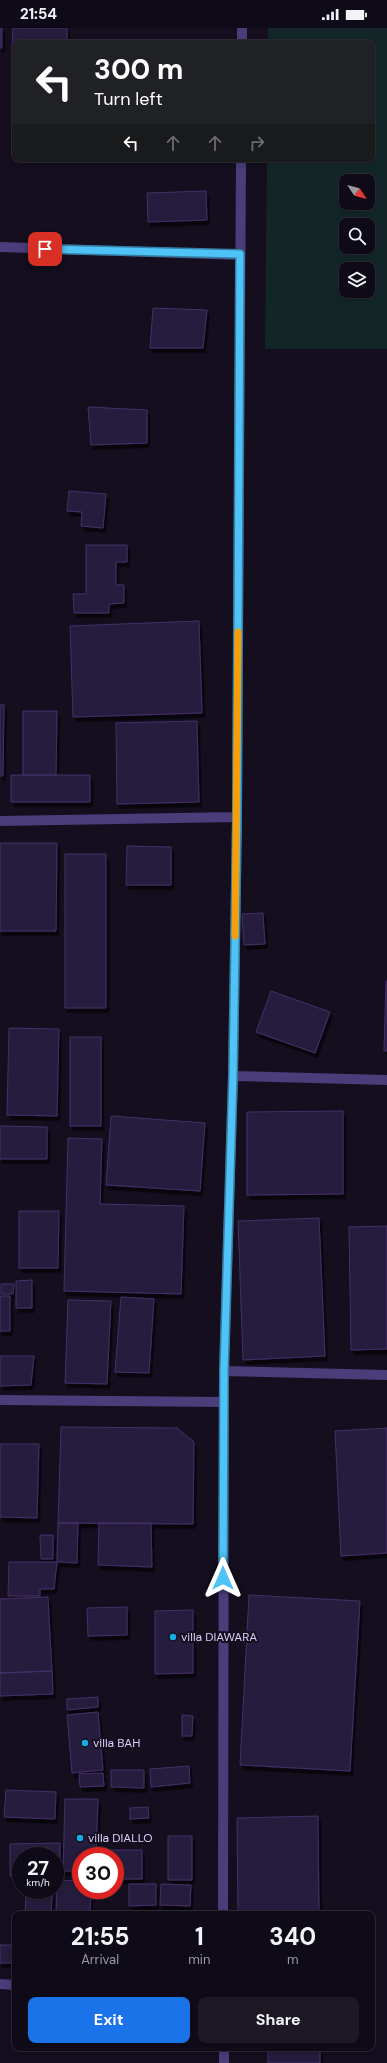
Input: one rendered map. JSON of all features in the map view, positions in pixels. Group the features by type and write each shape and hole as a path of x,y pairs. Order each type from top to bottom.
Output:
{"street":[{"path":"242,28 242,40"},
{"path":"223,1911 224,1371 233,1076 237,818 241,162"},
{"path":"0,247 240,254"},
{"path":"0,821 237,818"},
{"path":"233,1076 387,1080"},
{"path":"224,1371 387,1376"},
{"path":"0,1400 224,1402"},
{"path":"0,1984 12,1985"},
{"path":"224,2051 224,2063"}],"green space":[{"path":"268,28 387,28 387,349 265,349 267,162 375,162 375,40 268,40"}],"building":[{"path":"0,28 2,28 2,48 0,48"},
{"path":"13,28 67,28 67,40 12,40"},
{"path":"206,191 207,220 148,222 147,193"},
{"path":"153,308 207,310 203,348 150,348"},
{"path":"88,407 147,410 147,443 91,445"},
{"path":"69,491 106,494 103,528 81,526 82,512 67,511"},
{"path":"86,545 127,545 127,562 116,562 116,585 124,585 124,603 109,604 109,613 74,613 73,594 86,594"},
{"path":"199,621 202,713 73,717 70,626"},
{"path":"0,705 4,705 3,776 0,776"},
{"path":"23,711 57,711 56,775 23,775"},
{"path":"197,721 199,802 117,804 116,723"},
{"path":"11,775 90,775 90,802 11,802"},
{"path":"0,843 57,843 56,931 0,931"},
{"path":"127,846 171,847 171,885 126,885"},
{"path":"65,854 106,854 106,1008 65,1008"},
{"path":"263,913 265,944 244,945 242,914"},
{"path":"386,981 387,1051 384,1051"},
{"path":"271,991 330,1012 315,1053 256,1032"},
{"path":"9,1028 59,1029 57,1116 7,1115"},
{"path":"70,1037 101,1037 101,1126 70,1126"},
{"path":"343,1111 343,1194 247,1195 247,1112"},
{"path":"111,1116 205,1123 200,1191 106,1185"},
{"path":"0,1126 47,1127 47,1159 0,1159"},
{"path":"68,1138 102,1139 100,1204 184,1206 181,1294 64,1291"},
{"path":"19,1211 59,1211 58,1268 19,1268"},
{"path":"319,1218 325,1356 243,1360 238,1221"},
{"path":"387,1226 387,1349 351,1350 349,1227"},
{"path":"32,1280 32,1308 16,1308 16,1281"},
{"path":"1,1284 14,1284 13,1294 1,1294"},
{"path":"0,1296 10,1296 10,1331 0,1331"},
{"path":"121,1297 154,1299 149,1373 115,1372"},
{"path":"68,1300 111,1301 107,1384 65,1383"},
{"path":"0,1356 34,1356 31,1385 0,1386"},
{"path":"61,1427 177,1428 194,1442 193,1524 58,1523"},
{"path":"387,1428 387,1553 341,1556 335,1431"},
{"path":"0,1444 39,1444 37,1518 0,1517"},
{"path":"58,1523 78,1523 77,1563 57,1562"},
{"path":"99,1523 151,1523 152,1567 98,1565"},
{"path":"40,1535 53,1535 53,1559 41,1559"},
{"path":"9,1562 57,1562 54,1589 40,1589 40,1596 8,1596"},
{"path":"249,1595 360,1601 350,1771 240,1765"},
{"path":"48,1597 52,1671 0,1673 0,1599"},
{"path":"127,1607 127,1635 88,1636 87,1608"},
{"path":"193,1610 193,1673 155,1674 155,1611"},
{"path":"52,1671 53,1694 0,1696 0,1673"},
{"path":"98,1697 98,1707 67,1710 67,1699"},
{"name":"villa BAH","path":"98,1712 103,1770 72,1773 67,1715"},
{"path":"182,1715 193,1716 192,1736 182,1736"},
{"path":"189,1766 190,1783 151,1787 150,1769"},
{"path":"111,1770 144,1770 144,1788 111,1787"},
{"path":"103,1773 104,1786 80,1787 79,1774"},
{"path":"6,1790 56,1792 55,1819 4,1817"},
{"path":"65,1799 98,1799 96,1847 72,1847 72,1871 64,1871"},
{"path":"148,1807 149,1818 130,1819 130,1808"},
{"path":"318,1816 319,1911 238,1911 237,1818"},
{"path":"168,1836 192,1836 192,1880 168,1880"},
{"path":"60,1843 60,1847 12,1847 12,1876 10,1876 10,1844"},
{"path":"124,1850 142,1850 142,1879 124,1879"},
{"path":"64,1880 72,1881 72,1899 91,1899 90,1911 56,1911 56,1899 64,1899"},
{"path":"129,1884 156,1884 156,1905 129,1906"},
{"path":"161,1884 191,1885 190,1906 160,1905"},
{"path":"26,1899 52,1899 51,1911 25,1911"},
{"path":"0,1945 12,1945 12,1963 0,1963"},
{"path":"268,2051 320,2051 320,2063 268,2063"}],"slow traffic":[{"path":"235,936 238,632"}],"place":[{"name":"villa DIAWARA","path":"173,1637"},
{"name":"villa BAH","path":"85,1743"},
{"name":"villa DIALLO","path":"80,1838"}],"route":[{"path":"45,249 240,254 237,818 233,1076 224,1371 223,1578"}]}
